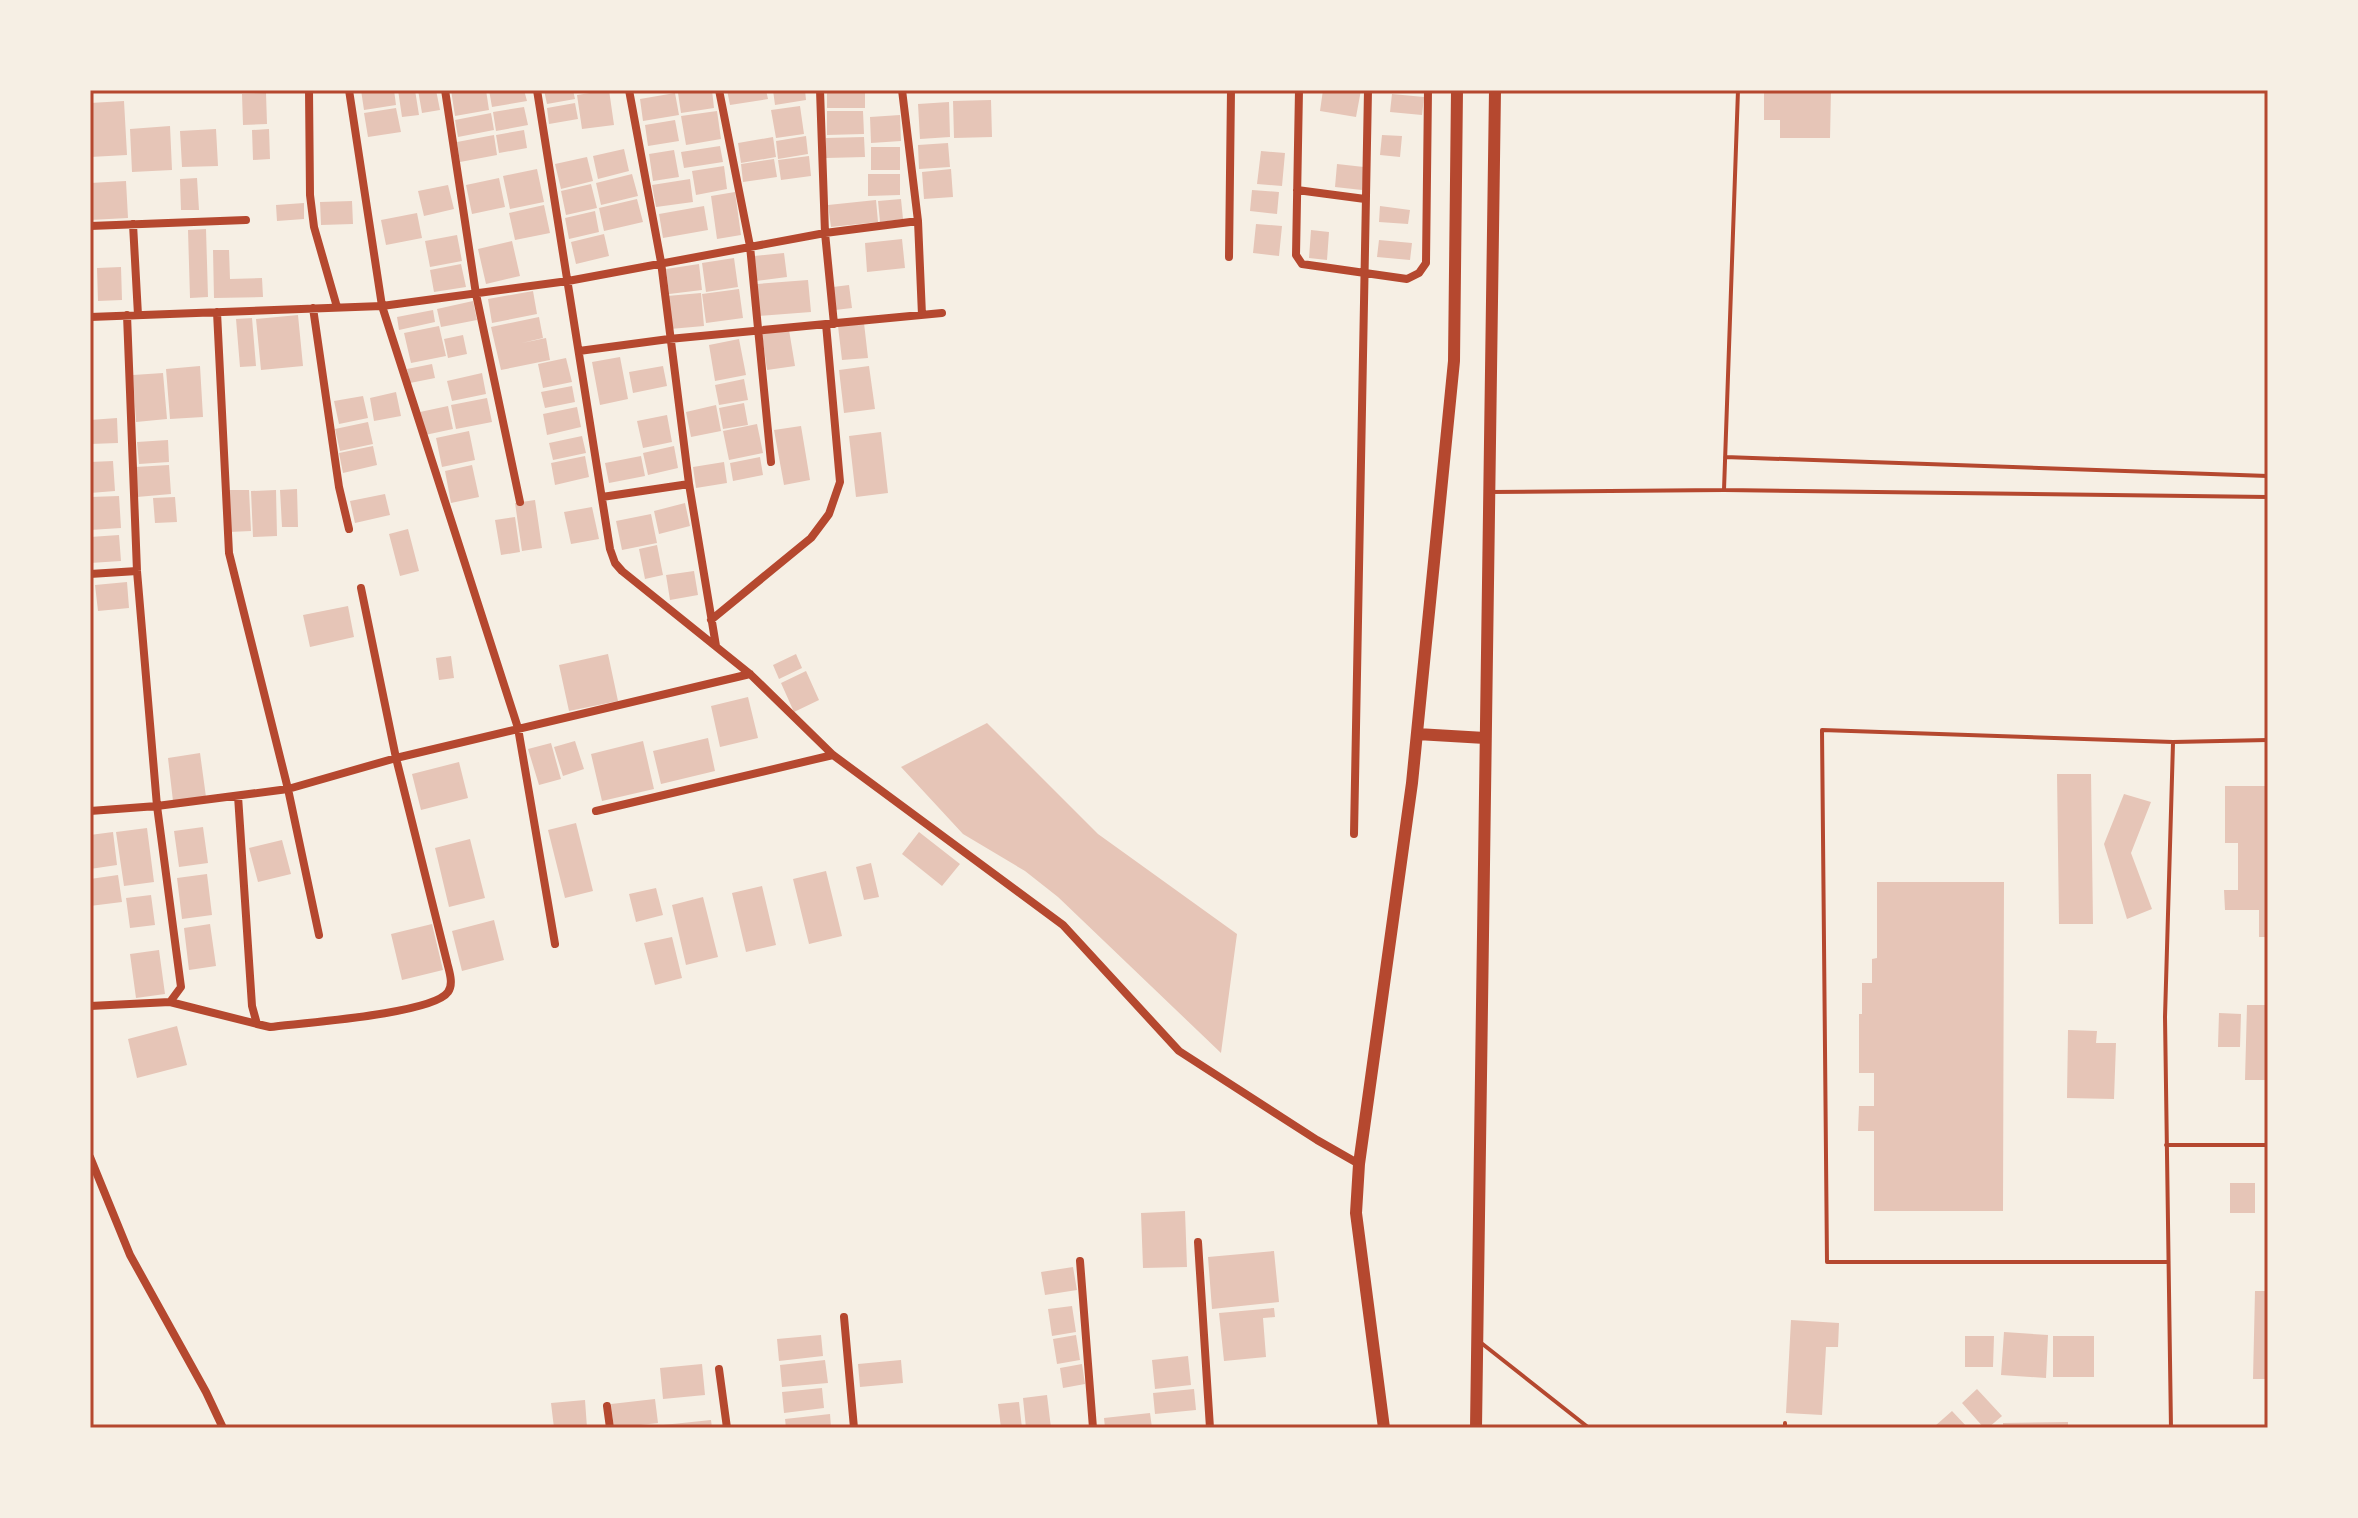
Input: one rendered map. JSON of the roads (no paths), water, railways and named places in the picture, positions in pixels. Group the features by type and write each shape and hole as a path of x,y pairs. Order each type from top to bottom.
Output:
{"main road":[{"path":"1384,1428 1356,1213 1359,1164 1410,798 1454,361 1457,90"},
{"path":"1476,1428 1495,90"},
{"path":"1417,734 1485,738"}],"street":[{"path":"309,90 310,195 314,227 337,307"},
{"path":"349,90 382,306 518,728 555,944"},
{"path":"445,90 476,294 520,502"},
{"path":"537,90 610,549 615,563 750,674 833,755 1063,925 1179,1051 1359,1164"},
{"path":"629,90 661,262 689,484 716,646"},
{"path":"719,90 750,246 771,462"},
{"path":"711,620 811,538 829,514 840,482 820,90"},
{"path":"902,90 918,221 922,315"},
{"path":"1229,257 1231,90"},
{"path":"1299,90 1296,255 1302,264 1407,279 1419,273 1426,263 1428,90"},
{"path":"1354,834 1368,90"},
{"path":"1297,190 1365,199"},
{"path":"90,226 246,220"},
{"path":"90,317 382,306 568,281 825,233 918,221"},
{"path":"133,224 138,315"},
{"path":"313,308 339,487 349,529"},
{"path":"217,312 229,553 288,789 319,935"},
{"path":"579,351 669,339 942,313"},
{"path":"127,315 137,571 157,806 181,987 170,1002"},
{"path":"602,497 689,484"},
{"path":"90,574 137,571"},
{"path":"90,1006 170,1002 270,1027 401,1011 438,1002 448,992 451,984 447,962 396,758 361,588"},
{"path":"90,811 157,806 288,789 396,758 750,674"},
{"path":"596,811 833,755"},
{"path":"238,796 252,1006 257,1024"},
{"path":"90,1157 130,1255 223,1428"},
{"path":"1198,1242 1210,1428"},
{"path":"1080,1261 1093,1428"},
{"path":"844,1317 854,1428"},
{"path":"719,1369 727,1428"},
{"path":"607,1406 610,1428"}],"lane":[{"path":"1724,490 1738,90"},
{"path":"1725,457 2268,476"},
{"path":"1488,492 1724,490 2268,497"},
{"path":"2168,1262 1827,1262 1822,730 2173,742 2268,740"},
{"path":"2171,1428 2165,1017 2173,742"},
{"path":"2166,1145 2268,1145"},
{"path":"1478,1341 1589,1428"}]}
